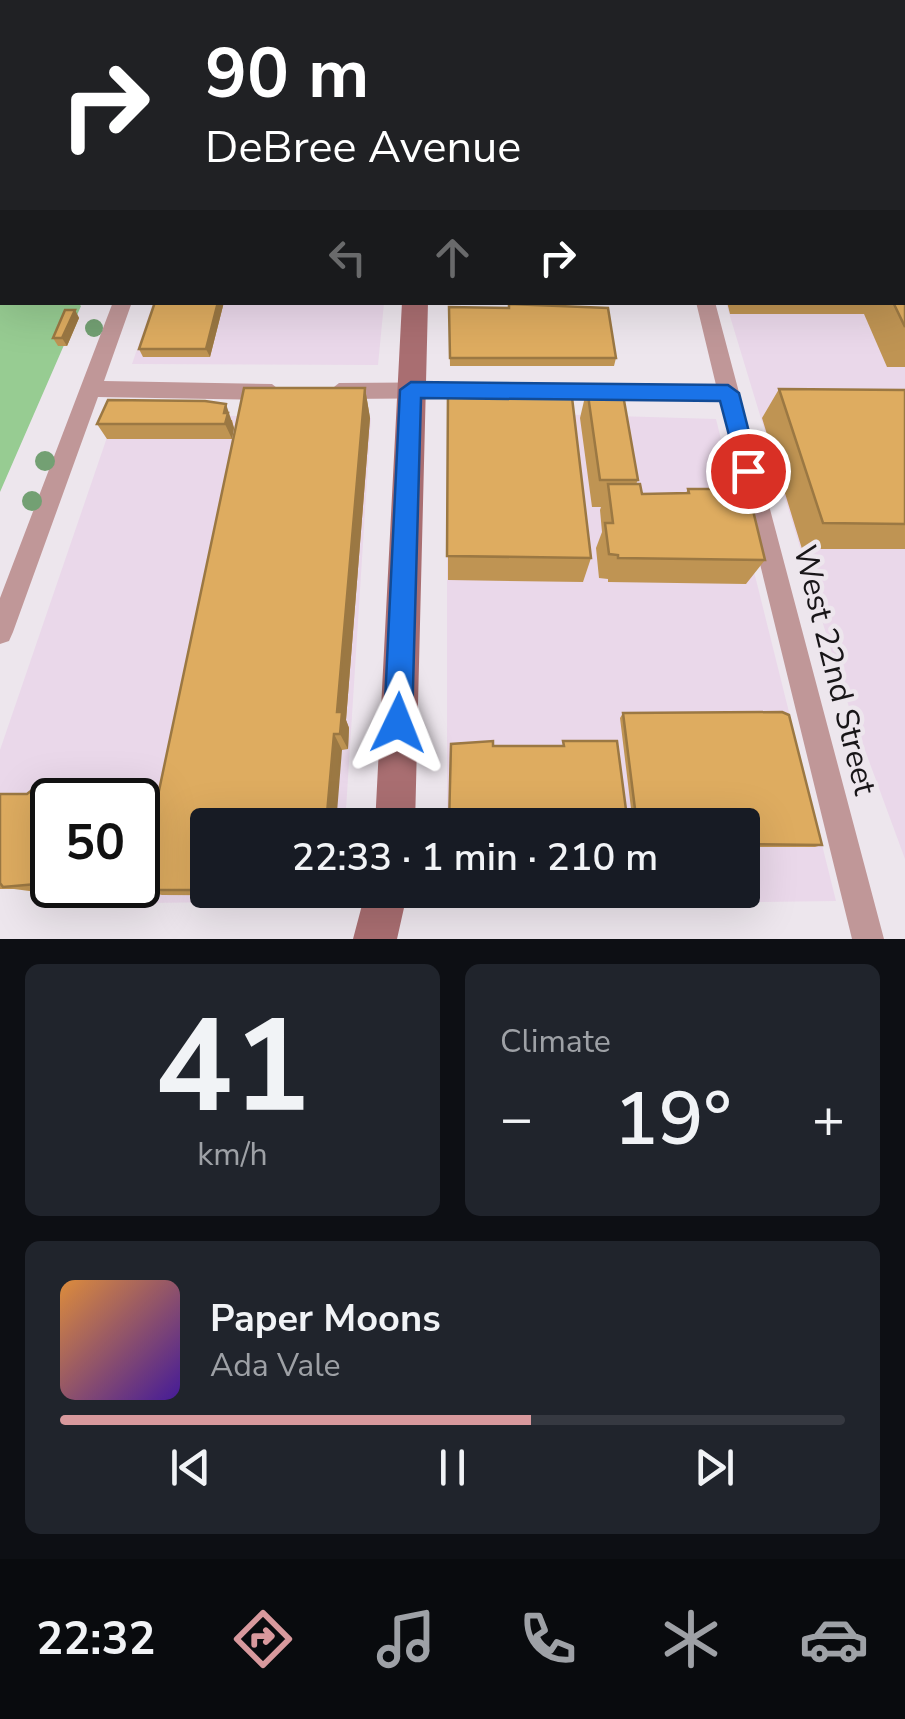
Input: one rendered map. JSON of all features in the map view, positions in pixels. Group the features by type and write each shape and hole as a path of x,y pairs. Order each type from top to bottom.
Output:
{"main road":[{"path":"395,808 415,305"},
{"path":"375,939 383,908"}],"street":[{"path":"0,632 122,305"},
{"name":"West 22nd Street","path":"706,305 868,939"},
{"path":"90,390 728,393"}],"shaded area":[{"path":"152,305 384,305 378,365 132,364"},
{"path":"727,305 905,305 905,859 844,693"},
{"path":"447,411 716,419 836,901 760,902 760,808 447,808"},
{"path":"115,414 371,418 346,808 190,808 190,903 160,903 160,821 164,803 160,803 160,778 30,778 30,802 0,804 0,750"}],"green space":[{"path":"0,305 80,305 81,306 0,492"}],"building":[{"path":"154,305 217,305 206,349 139,349"},
{"path":"894,305 905,305 905,327"},
{"path":"449,307 608,308 616,358 450,358"},
{"path":"65,310 75,310 62,338 53,338"},
{"path":"244,388 365,388 337,712 342,712 340,734 334,734 327,808 190,808 190,890 160,890 160,786"},
{"path":"448,388 571,389 591,558 447,556"},
{"path":"587,388 622,389 638,480 600,480"},
{"path":"779,389 905,390 905,524 823,523"},
{"path":"108,400 205,401 226,404 224,413 228,413 225,424 97,424"},
{"path":"608,484 640,484 642,494 727,489 728,494 749,494 765,560 618,558 609,554 605,523 613,523"},
{"path":"623,713 789,715 822,845 760,844 760,808 635,808"},
{"path":"493,741 493,746 564,746 563,741 617,741 626,808 449,808 451,744"},
{"path":"30,792 30,885 3,887 0,794"}],"route":[{"path":"398,723 411,390 728,393 748,471"}]}
